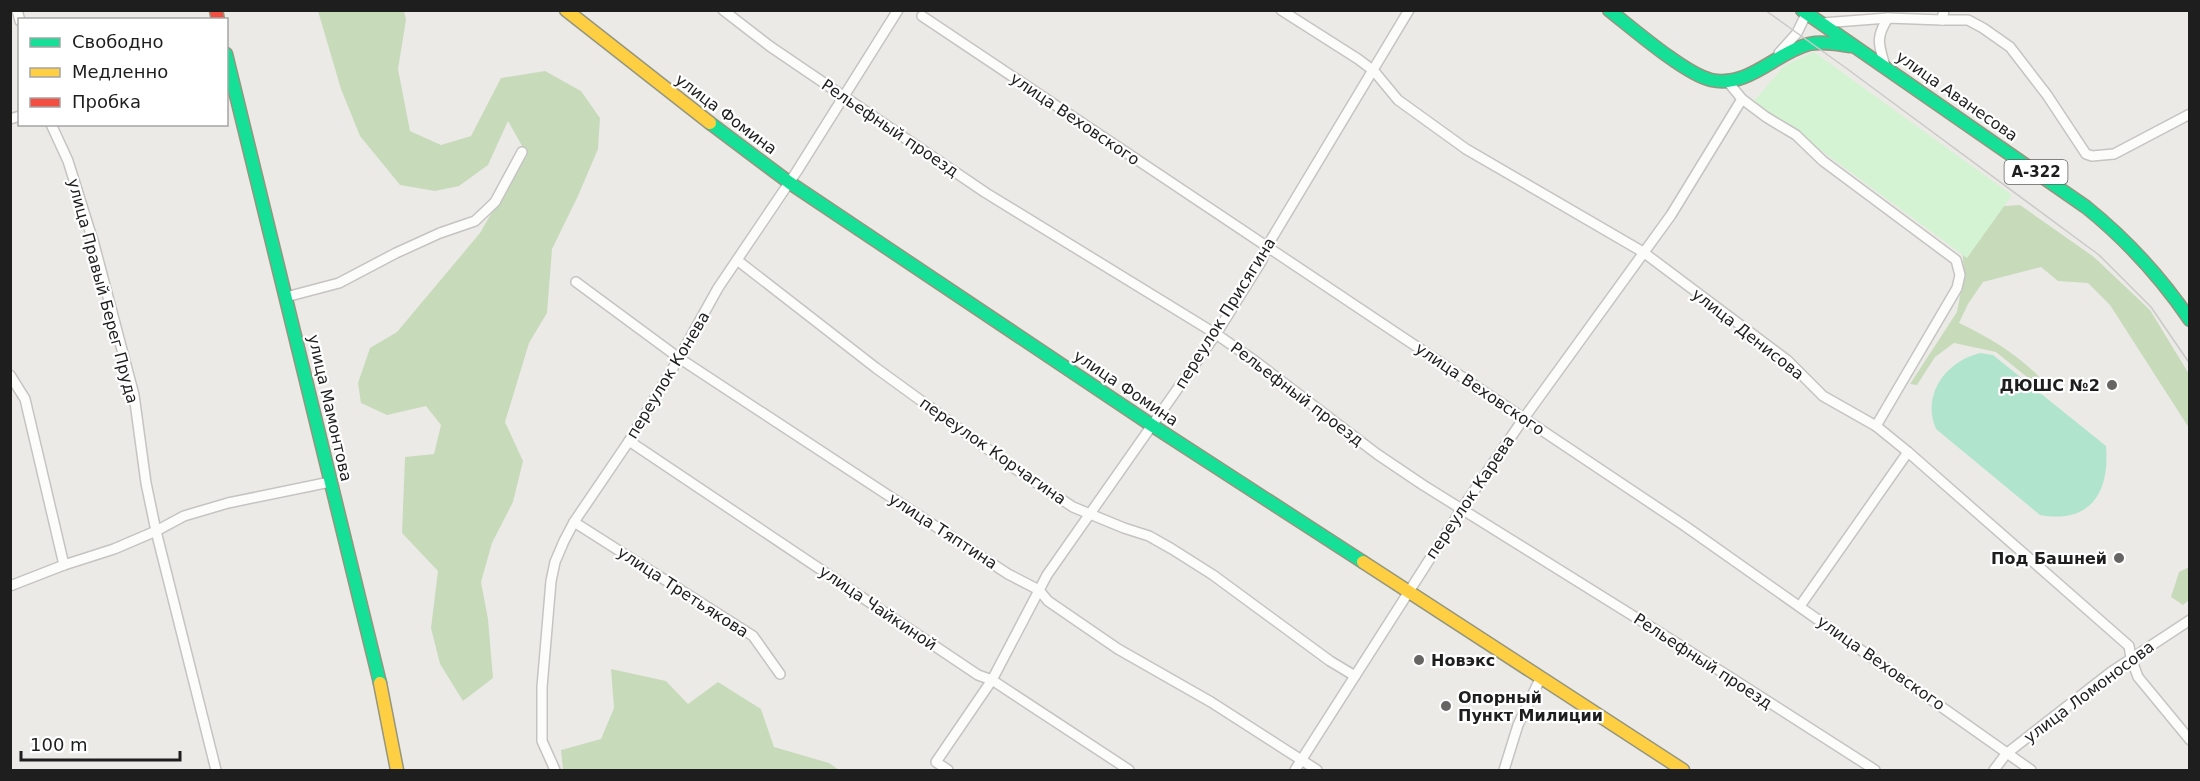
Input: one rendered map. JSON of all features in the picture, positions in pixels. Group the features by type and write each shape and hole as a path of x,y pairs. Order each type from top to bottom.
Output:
{"main road":[{"name":"улица Фомина","path":"566,10 667,91 790,183 1153,426 1683,771"},
{"path":"1608,10 1689,69 1709,80 1728,82"},
{"name":"улица Аванесова","path":"1805,11 2086,207 2114,229 2150,264 2190,320"},
{"name":"улица Аванесова","path":"1728,82 1750,75 1793,49 1811,43 1841,43 1859,49"},
{"name":"улица Мамонтова","path":"228,63 362,605 391,732 397,771"}],"street":[{"name":"Рельефный проезд","path":"723,10 771,47 986,193 1216,334 1377,454 1461,510 1675,642 1875,771"},
{"name":"переулок Конева","path":"555,771 542,741 542,687 548,604 555,562 574,522 629,441 718,288 790,183 898,10"},
{"name":"улица Денисова","path":"1281,10 1359,59 1374,71 1398,100 1466,149 1643,252 1786,360 1823,396 1876,426 2129,646 2138,677 2190,740"},
{"name":"переулок Присягина","path":"948,771 936,762 992,680 1047,575 1216,334 1409,10"},
{"path":"1769,64 1797,33 1805,11"},
{"path":"1822,23 1943,15 1968,20 2010,47 2047,95 2086,154 2092,156 2114,154 2190,114"},
{"name":"улица Веховского","path":"922,16 1266,248 1524,418 1800,606 2031,771"},
{"path":"1886,66 1878,44 1880,31 1888,18"},
{"path":"1728,82 1742,99 1796,135 1823,160 1956,260 1960,275 1957,288 1876,426"},
{"name":"переулок Карева","path":"1295,771 1407,591 1524,418 1671,215 1742,99"},
{"name":"улица Правый Берег Пруда","path":"52,126 68,161 134,394 146,483 156,531 216,771"},
{"path":"286,297 339,283 440,232 475,222 495,202 522,152"},
{"name":"переулок Корчагина","path":"737,260 876,368 1011,466 1073,507 1149,536 1172,549 1213,575 1330,661 1355,676"},
{"name":"улица Тяптина","path":"576,282 679,358 1008,574 1039,590 1048,601 1118,649 1210,702 1317,771"},
{"path":"10,375 25,399 64,565"},
{"name":"улица Чайкиной","path":"629,441 978,675 992,680 1129,771"},
{"path":"1800,606 1908,452"},
{"path":"10,586 114,549 184,516 228,502 330,482"},
{"name":"улица Третьякова","path":"574,522 753,636 780,674"},
{"name":"улица Ломоносова","path":"1994,771 2007,754 2131,658 2190,620"},
{"path":"1504,771 1518,725 1541,677"}],"green space":[{"path":"318,11 404,11 406,20 398,69 410,131 441,145 471,136 501,78 545,71 581,91 600,118 598,149 552,249 547,313 529,343 505,422 523,461 513,502 492,543 481,582 488,619 493,678 463,701 440,664 431,628 438,571 402,533 405,457 434,454 441,425 426,406 387,415 361,403 358,383 370,348 397,332 480,233 526,153 508,121 488,165 459,186 435,191 400,185 360,136 341,89"},
{"path":"1814,52 2012,195 1967,258 1754,101 1784,66"},
{"path":"2020,205 2094,257 2150,310 2189,374 2189,428 2110,305 2088,283 2058,281 2041,267 1983,282 1968,304 1959,323 1997,343 2020,360 2042,379 2051,390 2048,394 1996,352 1954,343 1935,357 1917,385 1910,384 1957,312 1964,274 1962,245 1990,207"},
{"path":"1980,353 1993,355 2106,446 2104,478 2100,491 2084,510 2072,515 2057,517 2040,515 1936,429 1932,416 1932,404 1934,392 1940,381 1957,363"},
{"path":"2189,567 2189,600 2183,605 2171,597 2179,572"},
{"path":"611,669 666,681 688,704 718,682 761,709 774,747 829,763 839,770 563,770 561,750 601,739 614,708"}],"tram line":[{"path":"1765,10 2099,255 2151,307 2190,364"}],"traffic: fast":[{"path":"1609,10 1673,60 1711,80 1738,79 1809,44 1850,46"},
{"path":"1802,10 2086,207 2142,259 2190,320"},
{"path":"228,62 380,683"},
{"path":"710,123 790,183 1153,426 1363,562"}],"traffic: slow":[{"path":"566,10 710,123"},
{"path":"1363,562 1683,770"},
{"path":"380,683 397,770"}],"traffic: jam":[{"path":"216,10 218,18"}],"place":[{"name":"ДЮШС №2","path":"2112,385"},
{"name":"Под Башней","path":"2119,558"},
{"name":"Новэкс","path":"1419,660"},
{"name":"Опорный Пункт Милиции","path":"1446,706"}]}
